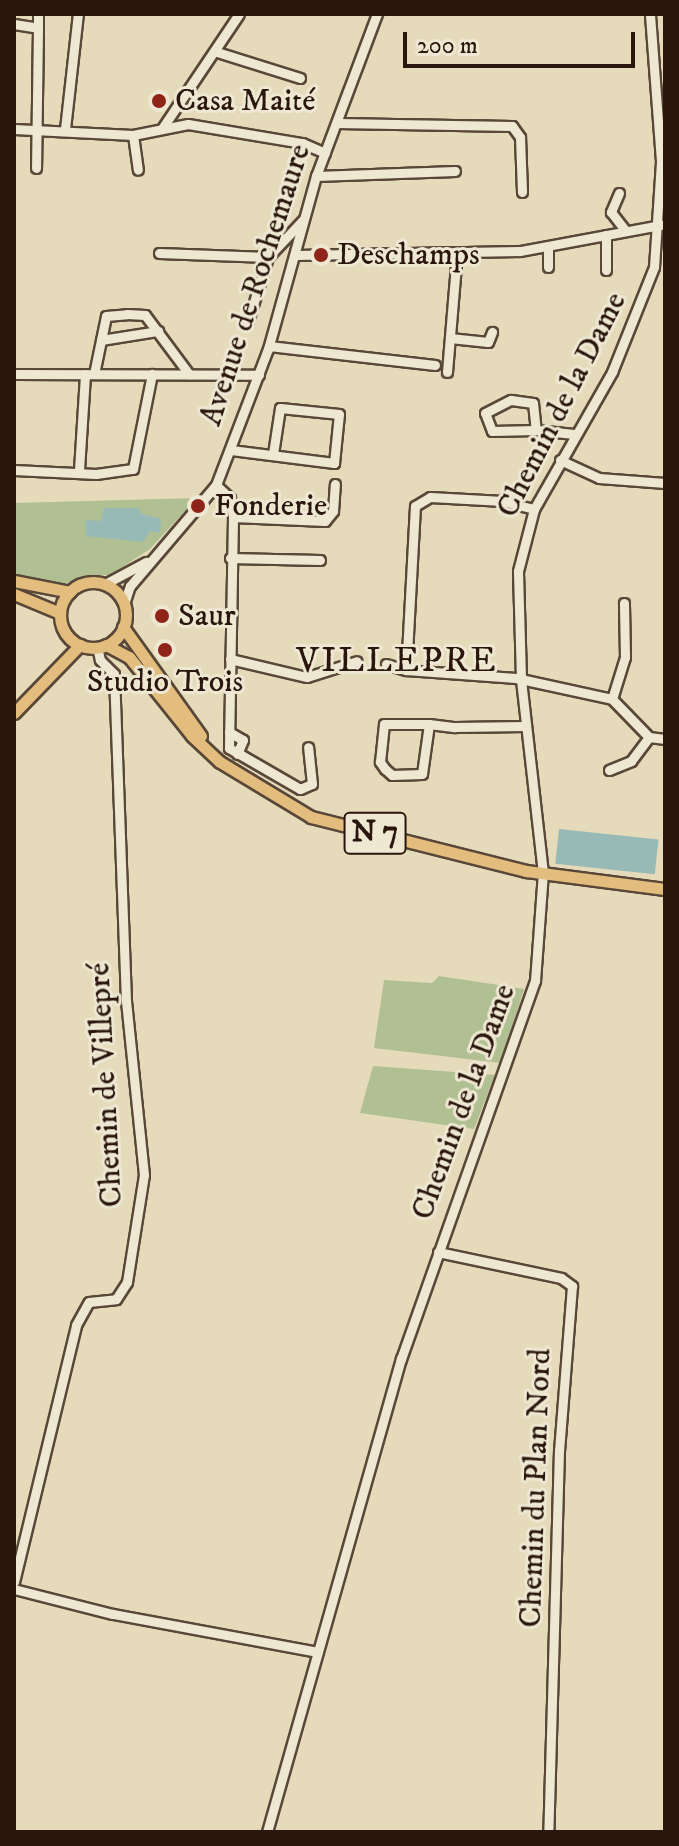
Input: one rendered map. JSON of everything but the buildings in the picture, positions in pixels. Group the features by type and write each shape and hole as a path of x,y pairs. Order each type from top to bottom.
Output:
{"main road":[{"path":"14,581 70,592"},
{"path":"86,583 105,584 124,604 123,627 102,646 80,645 68,636 60,613 70,592 86,583"},
{"path":"14,594 60,613"},
{"name":"N 7","path":"123,627 220,762"},
{"path":"14,713 20,702 53,667 68,636"},
{"path":"20,702 80,645"},
{"name":"N 7","path":"102,646 129,657 192,736 220,762 311,817 543,873 665,889"}],"street":[{"path":"36,168 38,14"},
{"path":"65,129 78,14"},
{"path":"163,127 217,52 239,14"},
{"name":"Avenue de Rochemaure","path":"124,604 130,586 216,485 269,346 316,176 377,14"},
{"name":"Chemin de la Dame","path":"267,1832 401,1359 528,1012 543,873 521,679 518,571 534,509 612,372 648,291 662,224 661,161 650,14"},
{"path":"14,24 38,28"},
{"path":"217,52 300,78"},
{"path":"337,123 512,126 520,137 522,192"},
{"path":"14,129 65,129 133,135 163,127 218,128 302,143 325,153"},
{"path":"133,135 138,170"},
{"path":"316,176 455,171"},
{"path":"619,193 611,212 626,231"},
{"path":"248,321 268,257 303,220"},
{"path":"295,255 457,253 548,246 662,224"},
{"path":"606,235 606,270"},
{"path":"548,246 548,267"},
{"path":"159,253 268,257"},
{"path":"447,372 457,253"},
{"path":"79,470 89,374 106,316 145,315 189,374"},
{"path":"101,340 158,331"},
{"path":"450,338 488,342 492,332"},
{"path":"269,346 435,365"},
{"path":"14,374 259,375"},
{"path":"14,470 79,470 96,474 133,469 152,374"},
{"path":"536,430 533,403 511,400 485,413 492,431 536,430 574,434"},
{"path":"231,450 334,463 339,414 280,408 273,454"},
{"path":"560,460 599,478 665,483"},
{"path":"233,517 325,521 333,511 335,484"},
{"path":"216,485 230,498 233,517 229,748 306,789 312,784 308,747"},
{"path":"406,670 415,506 430,497 503,501 534,509"},
{"name":"Avenue de Rochemaure","path":"105,584 155,556"},
{"path":"230,558 320,560"},
{"path":"612,699 625,657 624,603"},
{"name":"Chemin de Villepré","path":"14,1582 76,1325 89,1302 116,1299 127,1282 144,1175 126,1001 114,674 100,660 102,646"},
{"path":"230,659 307,677 357,661"},
{"path":"386,664 406,670 521,679 612,699 649,737 665,739"},
{"path":"429,724 422,774 392,775 380,762 384,724 429,724 525,726"},
{"path":"609,770 631,761 649,737"},
{"name":"Chemin du Plan Nord","path":"438,1252 561,1278 572,1286 559,1450 548,1832"},
{"path":"14,1589 113,1614 318,1652"}],"green space":[{"path":"197,498 150,549 110,575 87,575 64,584 14,574 14,503"},
{"path":"439,976 524,989 501,1063 374,1048 384,980 432,983"},
{"path":"373,1066 495,1075 474,1129 360,1113"}],"water":[{"path":"104,508 138,508 142,514 161,519 160,533 150,531 143,542 86,536 85,520 101,521"},
{"path":"559,829 658,839 655,874 555,864"}],"place":[{"name":"Casa Maité","path":"159,101"},
{"name":"Deschamps","path":"321,255"},
{"name":"Fonderie","path":"198,506"},
{"name":"Saur","path":"162,616"},
{"name":"Studio Trois","path":"165,650"}],"district":[{"name":"VILLEPRE","path":"397,661"}]}
